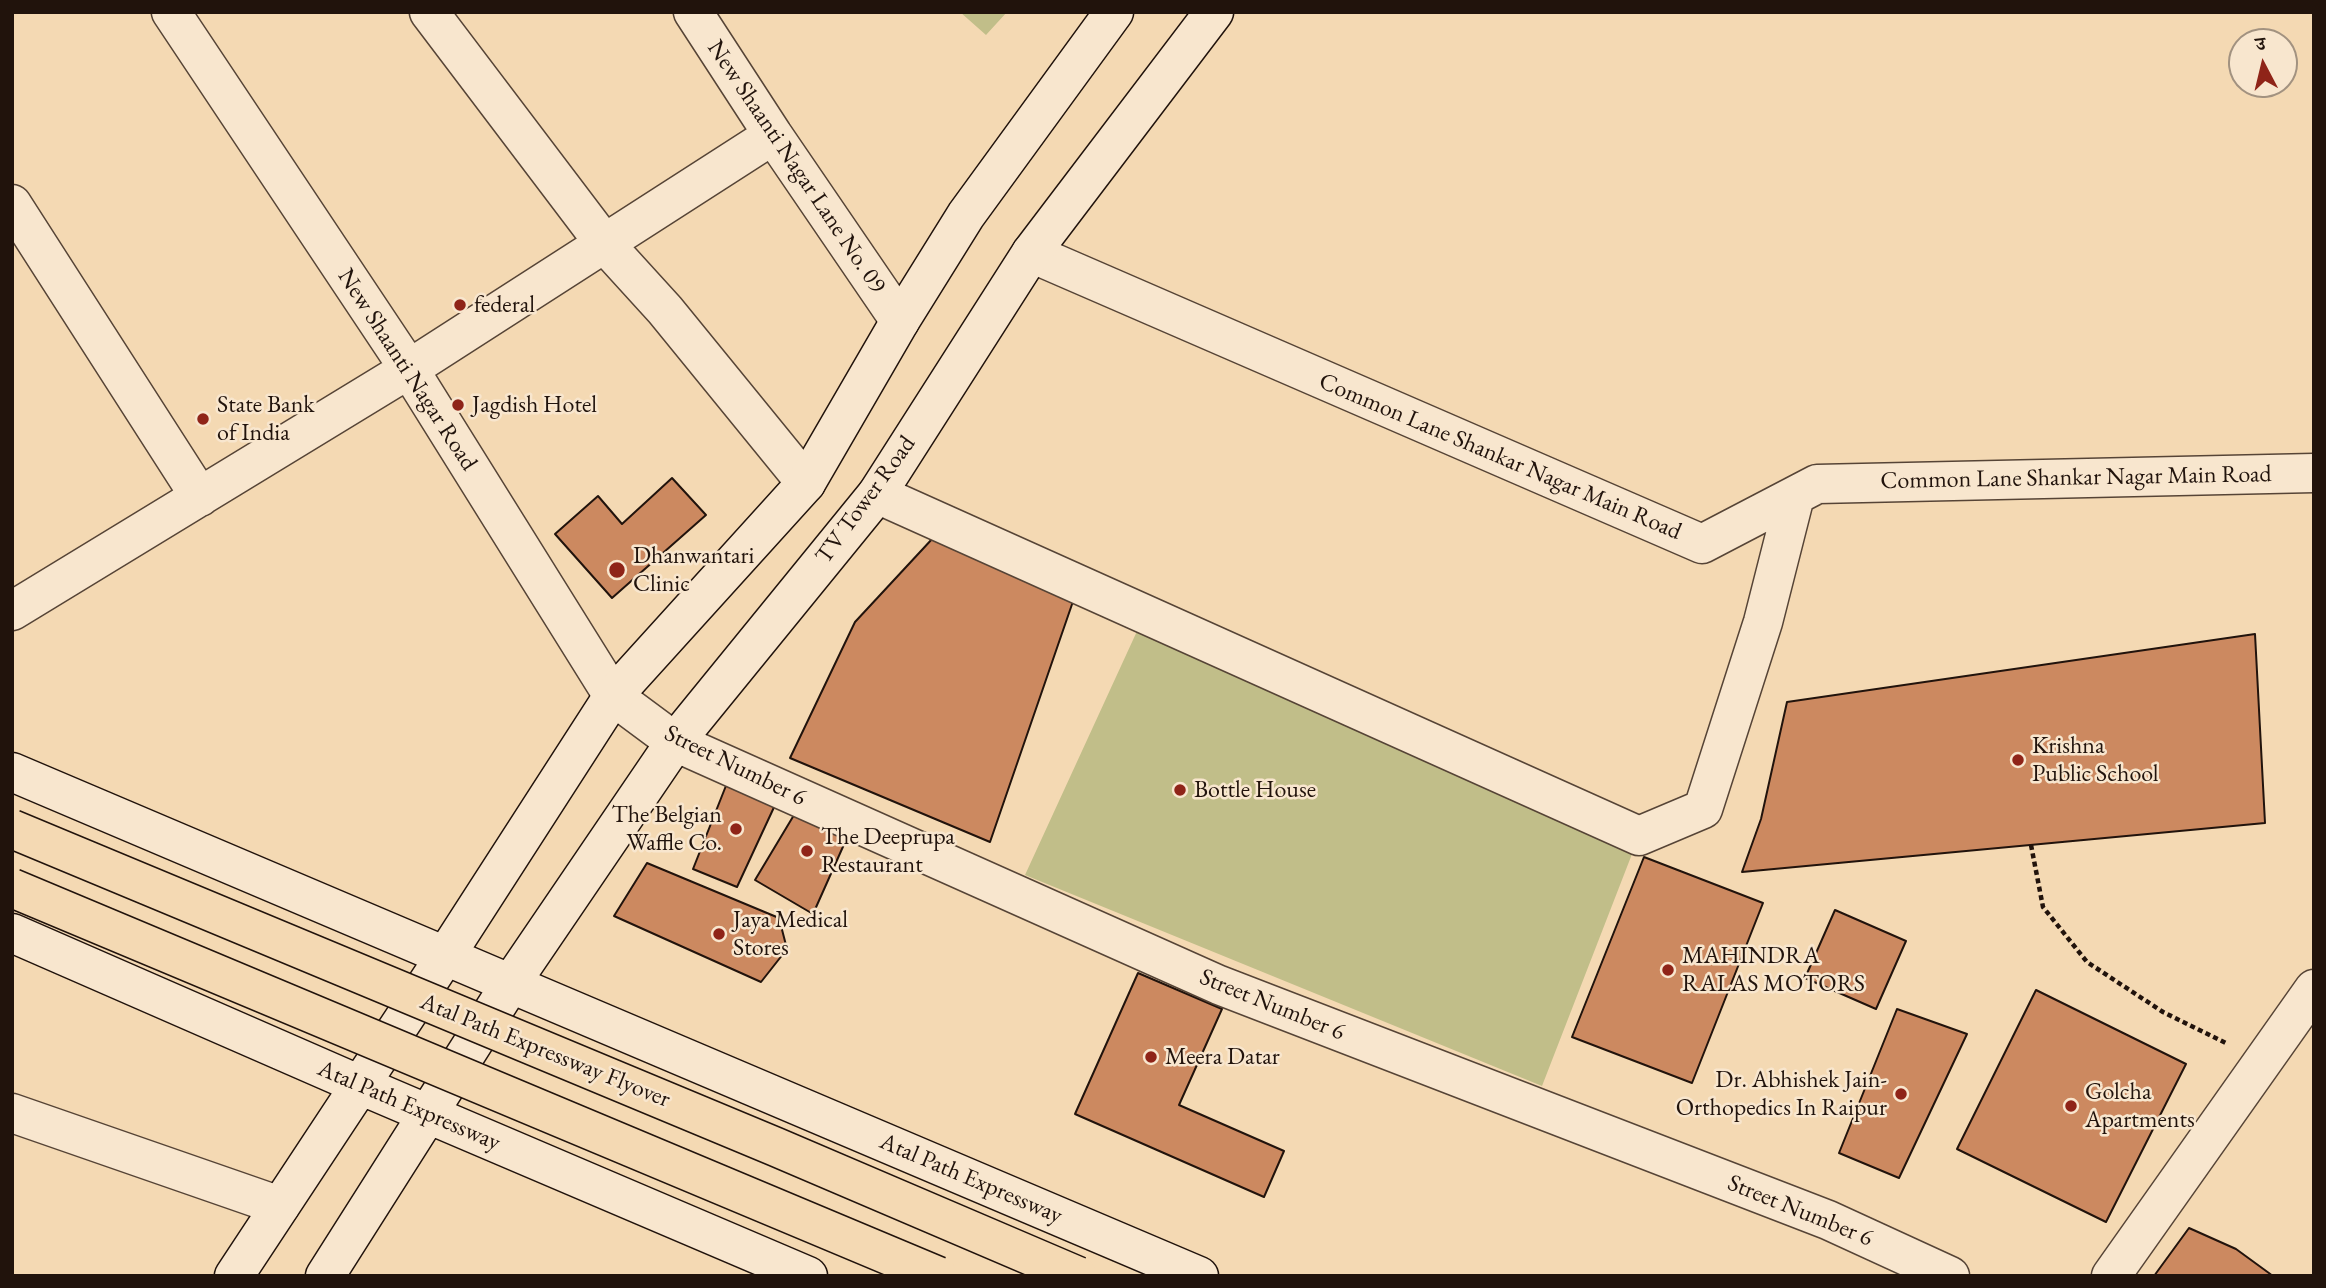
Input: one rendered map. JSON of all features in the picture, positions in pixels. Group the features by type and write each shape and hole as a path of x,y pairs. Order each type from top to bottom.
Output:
{"highway":[{"name":"Atal Path Expressway Flyover","path":"12,829 776,1147 1078,1276"},
{"path":"12,888 938,1276"}],"street":[{"name":"New Shaanti Nagar Road","path":"171,12 409,369 613,696"},
{"path":"429,12 604,243 665,310 806,482"},
{"name":"New Shaanti Nagar Lane No. 09","path":"693,12 772,135 900,321"},
{"path":"234,1276 613,696 806,482 900,321 966,215 1114,12"},
{"name":"TV Tower Road","path":"325,1276 511,983 675,742 877,494 1031,253 1214,12"},
{"path":"12,611 409,369 772,135"},
{"path":"12,204 200,497"},
{"name":"Common Lane Shankar Nagar Main Road","path":"1031,253 1702,544 1817,484 2314,473"},
{"path":"877,494 1639,836 1703,809 1763,622 1795,496"},
{"name":"Street Number 6","path":"613,696 675,742 1219,985 1828,1220 1950,1276"},
{"name":"Atal Path Expressway","path":"12,772 1199,1276"},
{"name":"Atal Path Expressway","path":"12,933 808,1276"},
{"path":"2111,1276 2311,997"},
{"path":"12,1113 280,1206"}],"path":[{"path":"2031,845 2043,907 2087,962 2163,1012 2263,1062"}],"shaded area":[{"path":"960,12 1007,12 986,35"},
{"path":"1138,629 1639,836 1542,1086 1025,875"}],"building":[{"path":"672,478 706,515 612,598 555,534 598,496 622,524"},
{"path":"946,524 1079,584 990,842 790,758 855,622"},
{"name":"Krishna Public School","path":"2255,634 2265,823 1742,872 1761,819 1787,702"},
{"name":"The Belgian Waffle Co.","path":"733,768 782,790 737,887 693,869"},
{"name":"The Deeprupa Restaurant","path":"803,800 854,822 813,914 755,880"},
{"name":"MAHINDRA RALAS MOTORS","path":"1644,857 1763,903 1692,1083 1572,1037"},
{"name":"Jaya Medical Stores","path":"647,863 779,918 787,949 761,982 614,916"},
{"path":"1835,910 1906,941 1876,1009 1805,978"},
{"name":"Meera Datar","path":"1138,973 1222,1009 1179,1105 1284,1151 1264,1197 1075,1114"},
{"name":"Golcha Apartments","path":"2036,990 2186,1064 2106,1222 1957,1149"},
{"name":"Dr. Abhishek Jain- Orthopedics In Raipur","path":"1897,1009 1967,1034 1899,1178 1839,1153"},
{"path":"2189,1228 2236,1249 2273,1276 2154,1276"}],"place":[{"name":"federal","path":"460,305"},
{"name":"Jagdish Hotel","path":"458,405"},
{"name":"State Bank of India","path":"203,419"},
{"name":"Dhanwantari Clinic","path":"617,570"},
{"name":"Krishna Public School","path":"2018,760"},
{"name":"Bottle House","path":"1180,790"},
{"name":"The Belgian Waffle Co.","path":"736,829"},
{"name":"The Deeprupa Restaurant","path":"807,851"},
{"name":"Jaya Medical Stores","path":"719,934"},
{"name":"MAHINDRA RALAS MOTORS","path":"1668,970"},
{"name":"Meera Datar","path":"1151,1057"},
{"name":"Dr. Abhishek Jain- Orthopedics In Raipur","path":"1901,1094"},
{"name":"Golcha Apartments","path":"2071,1106"}]}
